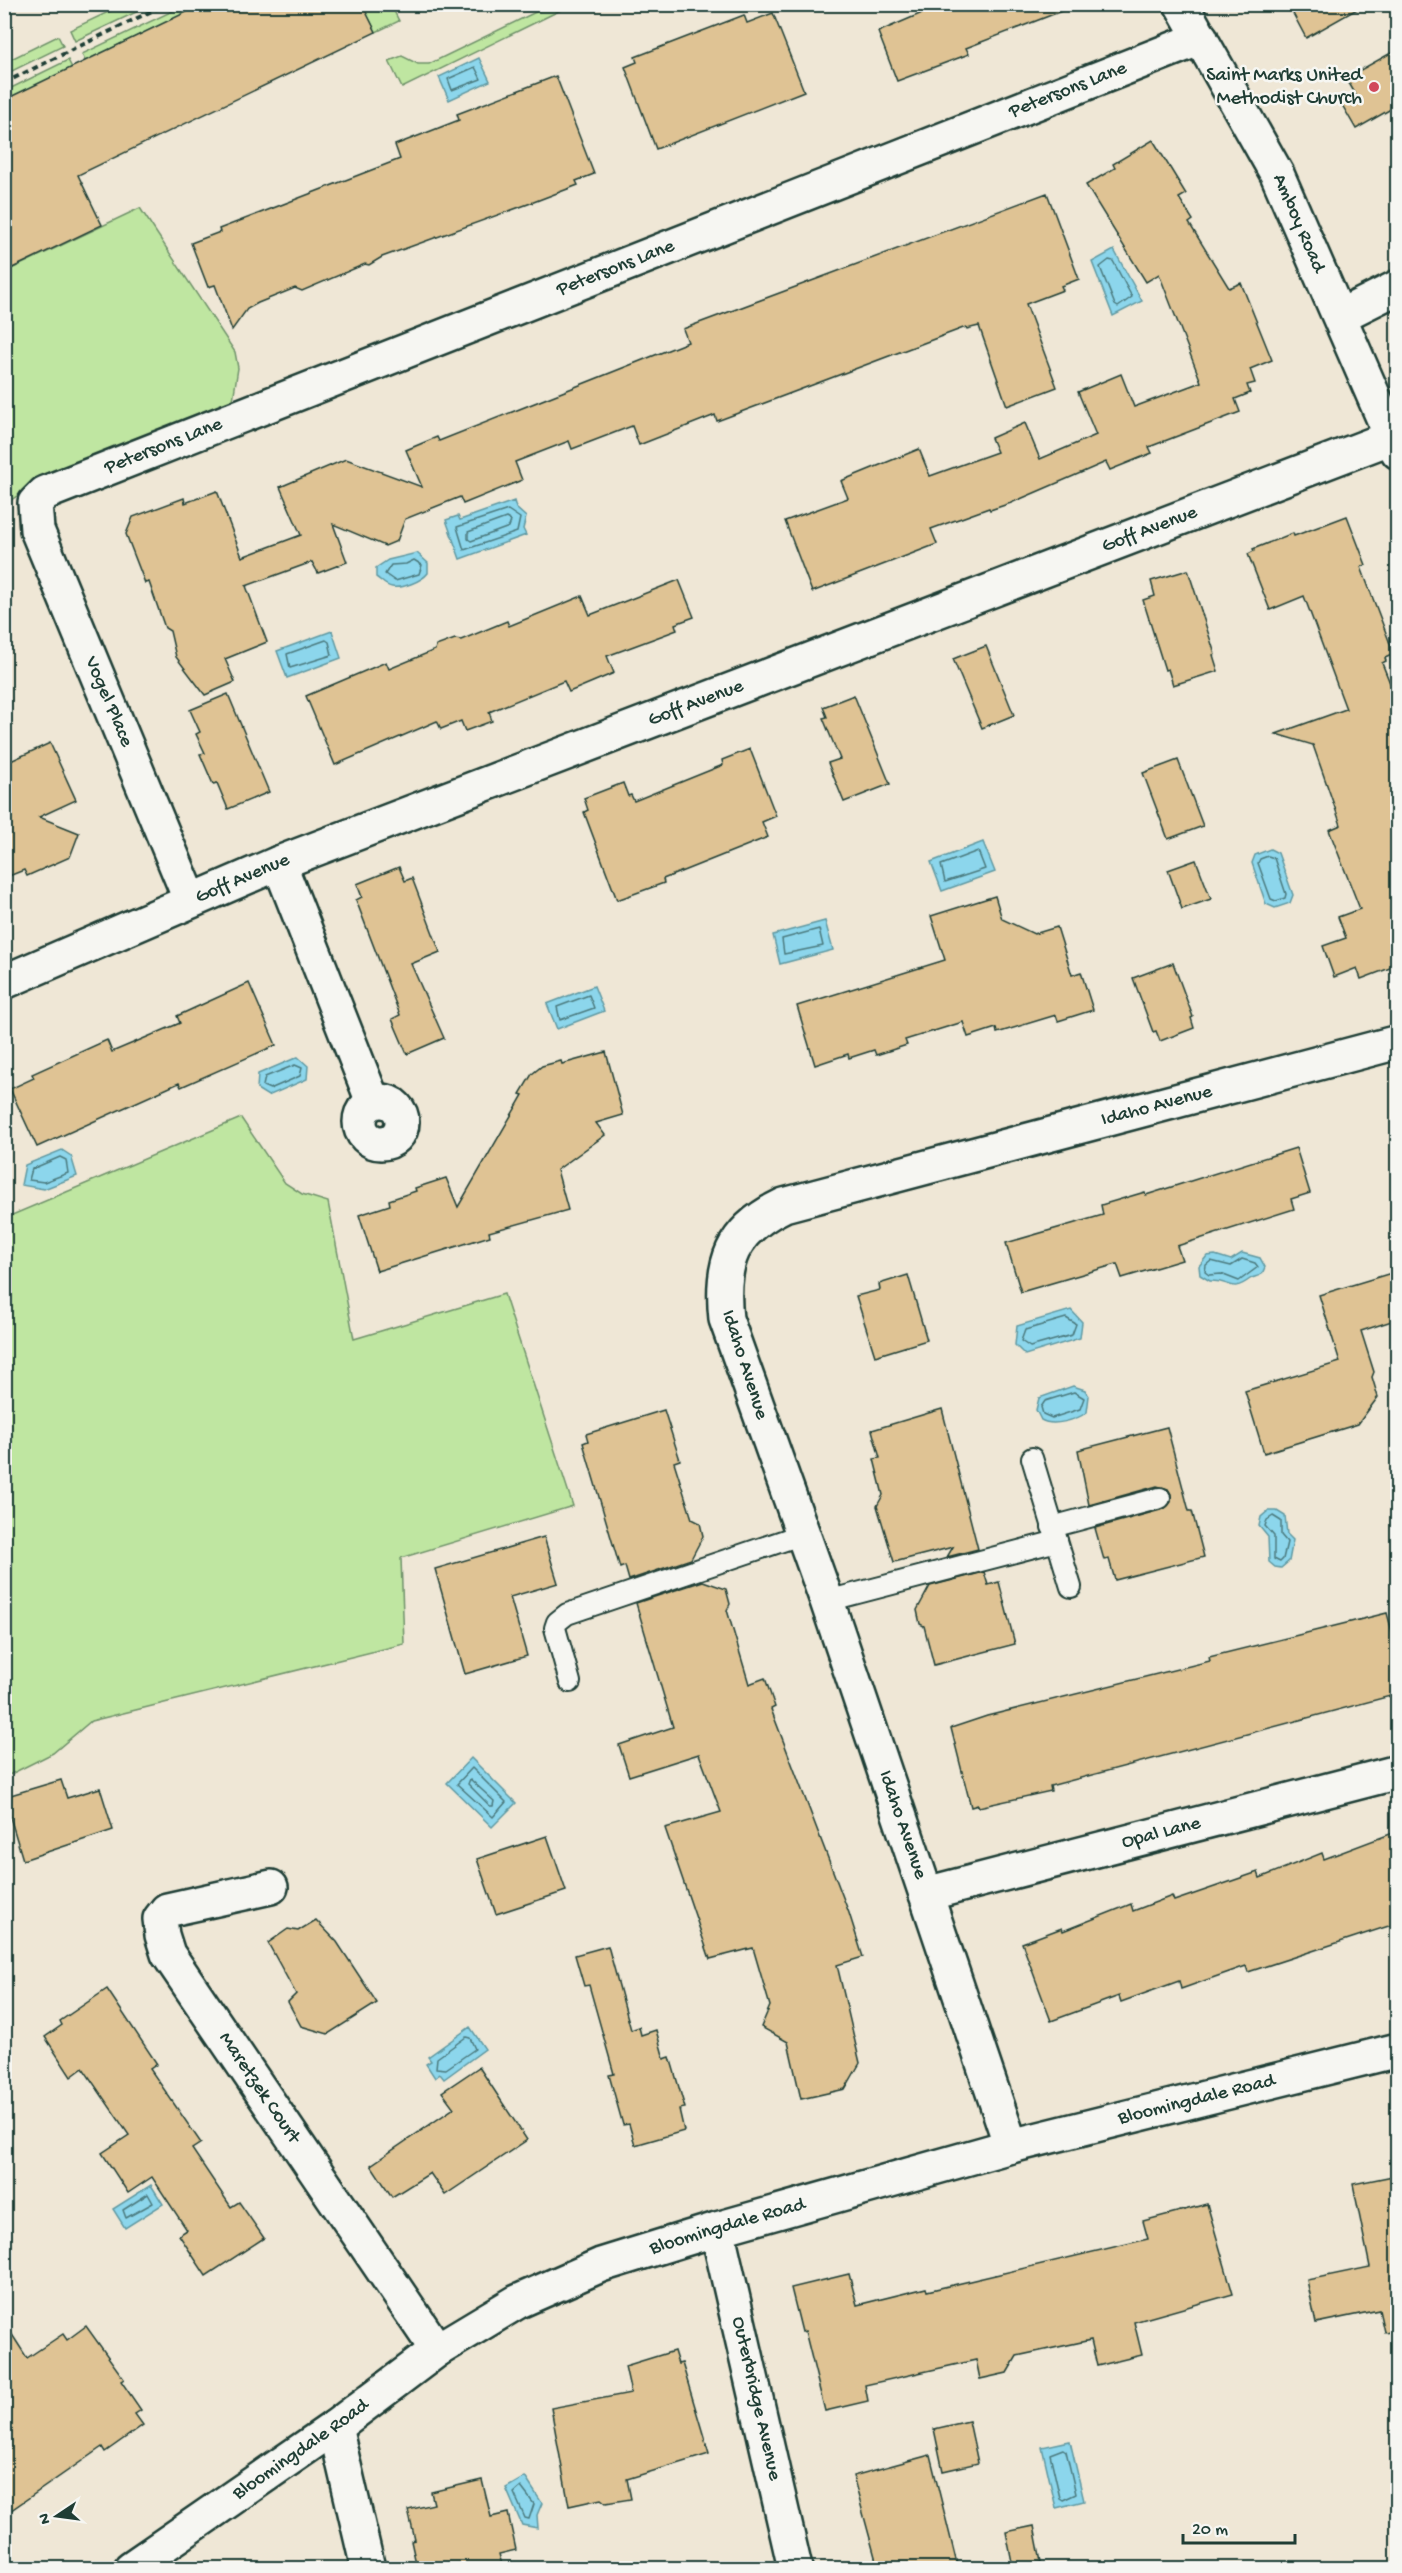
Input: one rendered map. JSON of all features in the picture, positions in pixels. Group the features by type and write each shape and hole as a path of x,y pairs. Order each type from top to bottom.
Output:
{"street":[{"name":"Amboy Road","path":"1181,4 1277,174 1395,445"},
{"name":"Petersons Lane","path":"35,503 55,487 1202,38"},
{"path":"1340,316 1398,287"},
{"name":"Goff Avenue","path":"4,982 190,899 279,863 1395,445"},
{"name":"Vogel Place","path":"35,503 37,530 190,899"},
{"path":"279,863 373,1102"},
{"name":"Idaho Avenue","path":"1011,2146 827,1601 726,1319 723,1290 725,1268 746,1230 761,1216 794,1203 1398,1042"},
{"name":"Opal Lane","path":"926,1894 1398,1772"},
{"name":"Maretzek Court","path":"271,1887 167,1910 160,1919 168,1954 437,2350"},
{"name":"Bloomingdale Road","path":"131,2568 335,2427 437,2350 517,2302 601,2265 717,2229 1011,2146 1398,2050"},
{"name":"Outerbridge Avenue","path":"717,2229 795,2568"},
{"path":"335,2427 368,2568"}],"lane":[{"path":"1032,1458 1071,1587"},
{"path":"827,1601 1055,1534 1160,1498"},
{"path":"570,1682 555,1628 557,1622 567,1614 803,1534"}],"path":[{"path":"4,83 166,4"}],"green space":[{"path":"552,4 571,5 402,88 389,61 402,56 418,64 429,64"},
{"path":"123,5 151,5 75,41 70,30"},
{"path":"185,5 203,5 85,61 82,54"},
{"path":"362,5 391,5 399,21 376,32"},
{"path":"58,36 63,46 10,72 5,69 5,62"},
{"path":"68,60 72,68 5,100 5,91"},
{"path":"140,208 235,352 238,368 233,400 41,480 5,504 5,272"},
{"path":"241,1118 285,1183 302,1194 328,1202 354,1339 504,1294 573,1506 401,1558 404,1644 91,1721 53,1753 5,1777 5,1218"}],"water":[{"path":"479,58 490,81 449,100 439,77"},
{"path":"1114,250 1142,301 1113,316 1092,262"},
{"path":"514,501 516,508 526,517 523,529 526,535 460,559 446,520 458,516 460,520"},
{"path":"417,553 428,563 428,573 421,579 406,586 392,587 376,577 376,568 388,560"},
{"path":"332,631 341,658 287,678 277,651"},
{"path":"983,842 995,872 942,891 931,862"},
{"path":"1270,849 1278,853 1293,895 1290,903 1275,908 1266,904 1252,863 1255,855"},
{"path":"825,921 833,950 780,964 773,935"},
{"path":"594,986 604,1011 557,1029 547,1004"},
{"path":"298,1057 308,1066 307,1079 268,1096 257,1089 258,1074"},
{"path":"62,1150 71,1156 77,1176 44,1189 21,1185 25,1165"},
{"path":"1242,1253 1260,1258 1265,1267 1262,1274 1238,1286 1210,1281 1200,1275 1199,1266 1207,1256 1215,1255 1231,1260"},
{"path":"1071,1310 1082,1322 1080,1338 1025,1355 1015,1345 1017,1326"},
{"path":"1073,1386 1085,1390 1089,1396 1087,1412 1065,1422 1052,1423 1041,1420 1036,1410 1039,1398"},
{"path":"1268,1511 1277,1511 1285,1516 1287,1534 1293,1540 1289,1561 1281,1568 1269,1562 1268,1537 1259,1526 1261,1517"},
{"path":"471,1758 516,1803 492,1827 447,1783"},
{"path":"470,2027 485,2049 444,2079 440,2074 435,2078 426,2064 431,2061 428,2057"},
{"path":"151,2185 163,2204 125,2228 113,2209"},
{"path":"1070,2441 1084,2501 1056,2508 1042,2447"},
{"path":"525,2477 542,2503 537,2515 538,2528 522,2525 506,2488"}],"building":[{"path":"203,4 362,4 376,32 78,175 102,225 4,272 4,100"},
{"path":"943,4 1071,4 1072,7 966,48 969,54 897,81 878,32"},
{"path":"1288,4 1366,4 1306,38"},
{"path":"773,13 804,91 656,149 625,67 637,62 635,57 744,15 747,23"},
{"name":"Saint Marks United Methodist Church","path":"1398,49 1398,105 1356,129 1341,103 1356,95 1346,78"},
{"path":"556,76 594,174 576,181 578,185 382,257 369,265 365,264 302,291 295,288 258,303 247,309 232,330 215,285 208,287 191,243 220,232 219,229 400,159 395,145 459,120 457,114"},
{"path":"1153,140 1186,194 1179,198 1193,220 1189,223 1229,288 1241,283 1272,360 1250,369 1255,383 1247,385 1250,393 1235,399 1240,412 1149,447 1152,453 1110,470 1106,462 1011,503 990,510 989,508 931,529 937,544 812,592 785,521 848,498 841,481 919,449 930,476 997,452 991,438 1025,423 1040,459 1096,435 1078,392 1121,374 1134,407 1201,382 1159,274 1146,282 1086,185 1115,168 1113,164"},
{"path":"1047,193 1079,279 1061,286 1063,290 1026,304 1057,387 1007,406 979,326 967,329 966,327 717,421 715,415 639,445 632,426 572,449 569,441 515,462 522,480 463,504 460,497 405,519 397,541 385,546 333,524 347,562 318,573 312,562 246,586 267,642 225,659 235,682 205,695 176,657 170,631 165,628 149,582 145,583 126,534 133,517 184,498 185,503 217,491 242,557 301,535 280,487 346,459 422,487 406,450 437,437 439,441 688,342 683,329"},
{"path":"1347,516 1366,565 1361,567 1394,654 1385,658 1386,661 1382,663 1398,703 1398,965 1361,979 1357,968 1334,977 1323,946 1346,938 1338,917 1360,909 1329,830 1341,825 1313,745 1276,734 1346,709 1304,596 1270,610 1248,554 1254,551 1253,549 1293,533 1294,536"},
{"path":"1188,570 1215,654 1213,655 1218,671 1173,685 1168,669 1165,670 1143,600 1155,596 1151,581"},
{"path":"679,580 694,617 675,624 677,630 607,656 614,673 569,692 564,681 489,712 492,721 465,731 461,721 441,729 437,721 335,765 306,696 386,662 389,669 435,650 436,646 455,639 461,640 507,621 509,626 582,596 590,615"},
{"path":"986,646 1014,715 982,728 953,659"},
{"path":"228,694 269,792 228,809 217,783 213,784 200,754 205,753 196,734 200,732 190,710"},
{"path":"854,695 890,784 844,802 828,763 840,759 823,718 827,717 823,707"},
{"path":"50,743 76,800 39,817 79,833 70,857 27,876 24,870 4,878 4,764"},
{"path":"750,749 776,816 762,822 768,837 663,879 664,883 617,900 584,812 588,810 584,798 623,783 628,796 631,795 634,801 723,765 722,760"},
{"path":"1178,760 1203,826 1168,839 1143,773"},
{"path":"1196,860 1211,899 1182,909 1168,870"},
{"path":"399,867 405,881 412,878 440,952 411,964 444,1038 407,1054 392,1019 400,1015 356,900 362,897 357,884"},
{"path":"995,896 1002,919 1034,934 1057,927 1072,975 1081,972 1093,1010 1058,1021 1056,1015 997,1033 996,1028 968,1037 963,1022 905,1040 907,1045 876,1055 874,1050 849,1058 848,1054 815,1065 797,1006 945,960 931,916"},
{"path":"1173,963 1193,1017 1191,1018 1194,1028 1160,1041 1156,1031 1153,1032 1133,978"},
{"path":"249,983 276,1045 181,1087 179,1083 37,1147 10,1089 34,1078 32,1074 107,1040 112,1052 180,1023 177,1016"},
{"path":"606,1052 623,1115 596,1123 605,1135 557,1170 568,1210 489,1232 490,1236 377,1271 359,1215 390,1205 389,1200 416,1191 415,1188 446,1178 458,1207 523,1095 520,1094 532,1074 542,1066 561,1061 562,1064"},
{"path":"1296,1148 1310,1193 1291,1199 1294,1209 1177,1246 1182,1260 1122,1278 1117,1264 1021,1292 1006,1243 1103,1215 1101,1205 1145,1192 1146,1195"},
{"path":"1398,1271 1398,1319 1361,1331 1374,1372 1372,1377 1378,1397 1358,1424 1264,1453 1245,1391 1340,1362 1319,1295"},
{"path":"908,1275 927,1340 875,1356 856,1296 880,1290 879,1284"},
{"path":"942,1409 978,1549 947,1557 953,1547 894,1562 877,1506 883,1495 874,1459 880,1458 872,1430"},
{"path":"664,1410 680,1460 674,1462 692,1519 700,1523 703,1536 691,1559 629,1580 625,1566 620,1568 583,1443 588,1441 586,1434"},
{"path":"1167,1427 1189,1511 1192,1511 1204,1557 1115,1580 1109,1559 1104,1560 1095,1528 1164,1509 1171,1502 1171,1494 1168,1489 1157,1486 1089,1505 1078,1450"},
{"path":"544,1537 558,1583 510,1597 527,1656 465,1674 435,1569"},
{"path":"984,1572 988,1585 999,1582 1015,1644 934,1665 924,1626 920,1624 917,1610 930,1586"},
{"path":"703,1581 726,1589 730,1604 727,1610 749,1684 765,1678 775,1707 771,1709 849,1913 863,1957 837,1965 860,2063 845,2089 801,2099 788,2042 761,2027 770,2006 753,1948 710,1959 665,1828 721,1812 699,1754 629,1776 619,1745 673,1727 636,1603"},
{"path":"1387,1613 1398,1653 1398,1694 1050,1786 1051,1791 971,1807 951,1728 987,1716 1210,1661 1209,1657"},
{"path":"61,1780 67,1798 100,1788 113,1830 23,1860 4,1797"},
{"path":"1398,1831 1398,1923 1248,1972 1246,1966 1181,1989 1179,1981 1121,2002 1119,1996 1051,2021 1022,1943 1062,1928 1063,1931 1131,1904 1133,1911 1172,1896 1174,1901 1258,1872 1260,1878 1322,1853 1324,1859"},
{"path":"547,1836 566,1891 496,1914 477,1859"},
{"path":"316,1920 337,1942 377,2003 328,2034 301,2026 288,2002 296,1994 268,1943 288,1929 298,1931"},
{"path":"608,1946 631,2030 639,2027 641,2035 656,2030 664,2059 670,2057 685,2108 679,2109 684,2131 635,2145 629,2124 623,2125 609,2075 614,2074 589,1985 584,1986 575,1955"},
{"path":"107,1989 157,2064 150,2069 201,2143 192,2149 231,2207 239,2202 264,2238 206,2276 179,2235 187,2230 152,2177 128,2193 102,2153 129,2135 83,2068 71,2077 45,2037 62,2025 60,2021"},
{"path":"479,2067 527,2140 445,2195 430,2173 392,2197 371,2165 454,2108 442,2092"},
{"path":"1398,2175 1398,2330 1384,2332 1379,2310 1316,2323 1307,2280 1370,2267 1353,2184"},
{"path":"1207,2204 1233,2294 1134,2322 1142,2355 1097,2366 1091,2340 1017,2356 1007,2373 980,2379 976,2360 865,2385 868,2401 825,2411 805,2331 802,2332 791,2288 849,2274 857,2305 926,2288 927,2291 1148,2239 1143,2221"},
{"path":"4,2322 27,2358 63,2334 67,2340 86,2326 124,2379 121,2381 141,2410 135,2414 143,2425 105,2452 102,2447 4,2515"},
{"path":"674,2351 678,2364 682,2363 709,2454 627,2479 631,2499 606,2503 601,2499 569,2506 551,2408 631,2393 625,2366"},
{"path":"969,2421 978,2463 943,2471 934,2429"},
{"path":"930,2455 958,2568 878,2568 853,2476"},
{"path":"482,2480 491,2517 508,2513 516,2550 499,2554 503,2568 417,2568 411,2541 415,2540 408,2510 434,2504 431,2492"},
{"path":"1034,2526 1041,2562 1013,2567 1006,2532"}],"place":[{"name":"Saint Marks United Methodist Church","path":"1374,87"}]}
